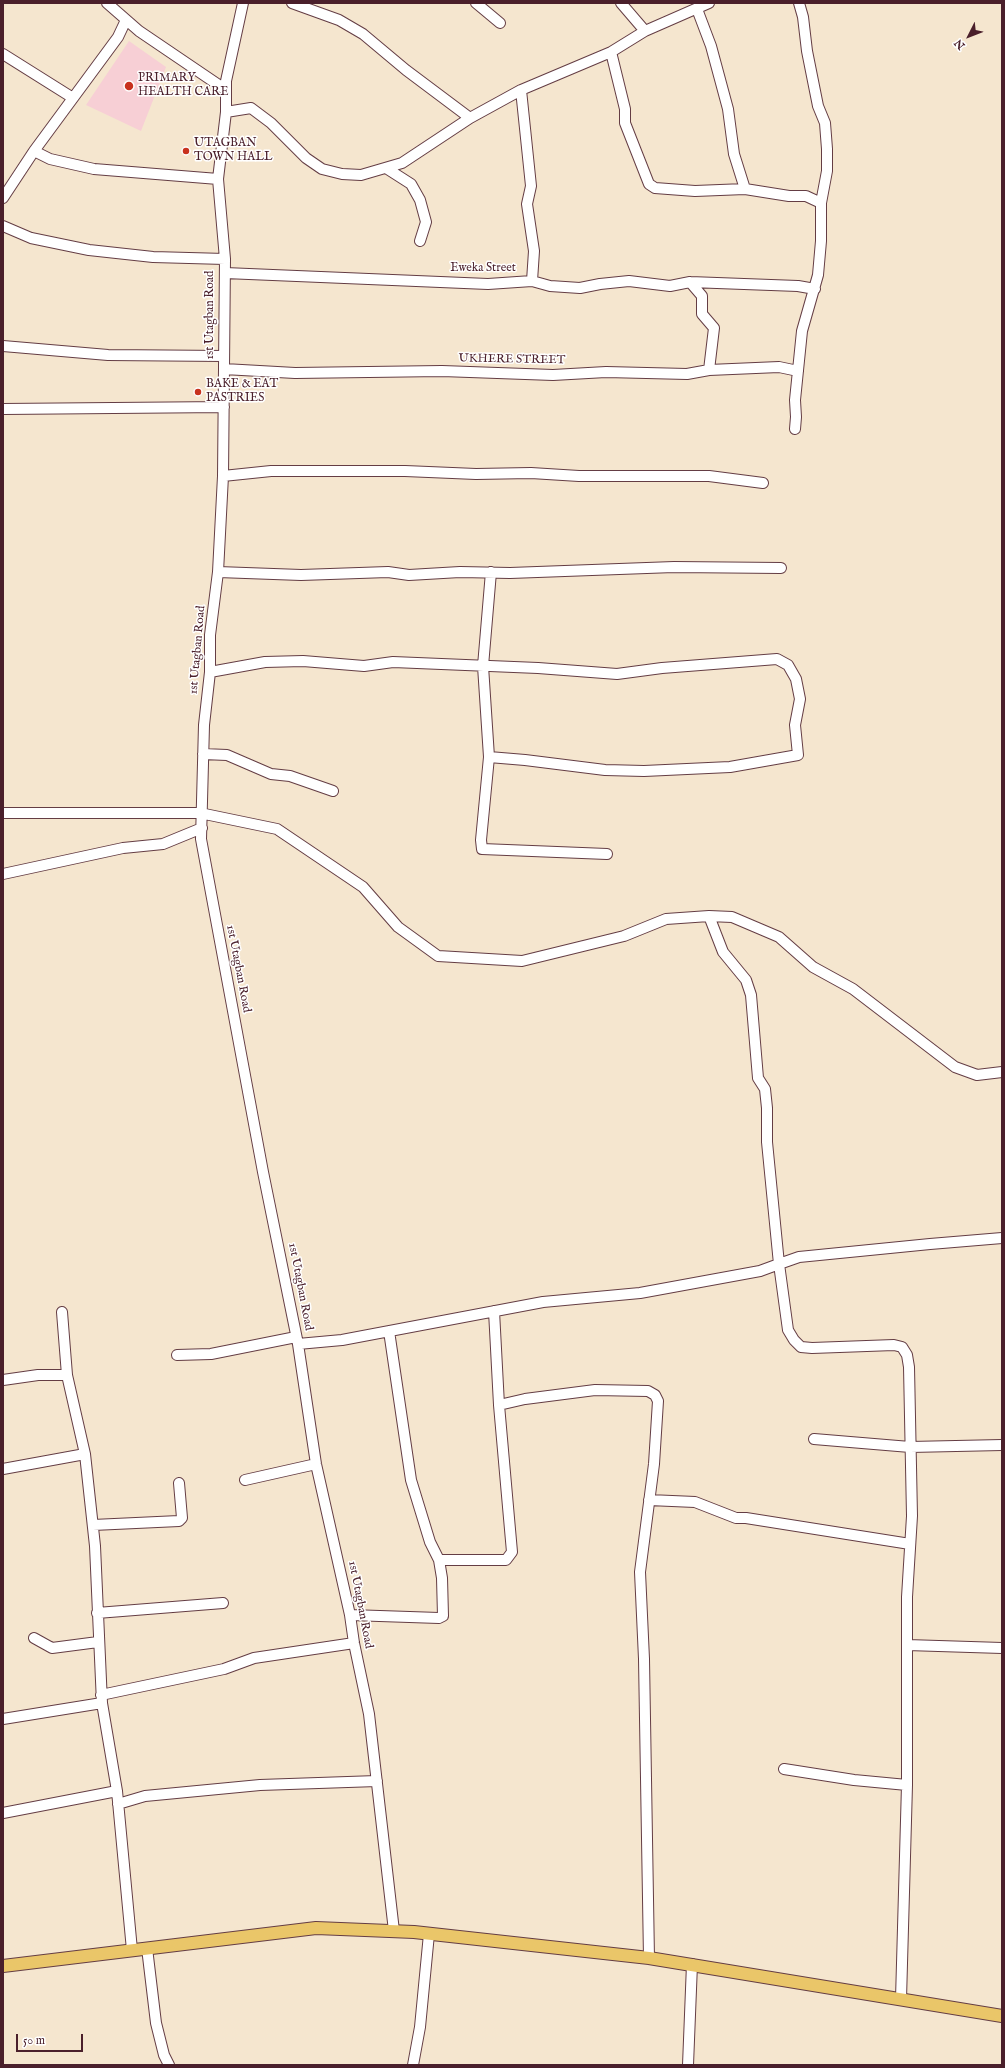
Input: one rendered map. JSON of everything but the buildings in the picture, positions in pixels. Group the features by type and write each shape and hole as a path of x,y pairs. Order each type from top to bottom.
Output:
{"main road":[{"path":"3,1966 316,1928 394,1931 649,1958 692,1964 1002,2016"}],"street":[{"path":"107,3 139,31 226,90"},
{"name":"1st Utagban Road","path":"243,3 226,81 226,112 218,178 225,259 223,476 218,572 210,635 210,672 203,754 200,812 202,828 200,839 263,1172 297,1340 316,1464 350,1615 354,1644 369,1714 394,1931"},
{"path":"292,3 339,20 363,34 401,66 470,118"},
{"path":"476,3 500,23"},
{"path":"621,3 645,31"},
{"path":"226,112 251,108 271,123 306,158 322,169 342,174 362,175 402,163 470,118 521,90 611,52 645,31 709,3"},
{"path":"795,429 796,417 794,400 802,331 806,312 815,289 821,241 821,203 826,172 827,149 825,123 818,106 807,51 803,17 799,3"},
{"path":"698,9 711,46 728,109 734,154 745,188"},
{"path":"3,198 34,151 118,37 126,20"},
{"path":"118,37 139,31"},
{"path":"611,52 625,109 625,123 649,184 655,188 695,192 745,188 790,196 806,196 821,203"},
{"path":"3,54 73,98"},
{"path":"521,90 531,186 527,204 534,251 532,281"},
{"path":"34,151 50,159 94,169 218,178"},
{"path":"386,168 412,184 420,200 426,222 420,241"},
{"path":"3,226 31,238 89,250 153,257 225,259"},
{"name":"Eweka Street","path":"225,273 488,284 532,281 550,286 580,288 629,281 670,286 690,282 798,286 815,289"},
{"path":"690,282 702,296 702,314 714,328 709,370"},
{"path":"3,346 108,355 224,356"},
{"name":"UKHERE STREET","path":"224,369 295,373 442,371 553,375 606,372 687,374 709,370 779,367 798,371"},
{"path":"3,409 224,407"},
{"path":"223,476 271,471 405,471 476,474 531,473 579,476 709,476 763,483"},
{"path":"218,572 301,574 388,572 408,575 460,572 510,573 674,567 780,568"},
{"path":"491,572 483,666 489,757 480,840 482,848 607,854"},
{"path":"210,672 265,662 303,661 364,666 393,662 617,674 662,668 777,659 788,665 796,679 800,700 795,725 798,755 730,767 644,771 605,770 489,757"},
{"path":"203,754 227,755 271,774 290,776 333,791"},
{"path":"3,813 200,812 277,829 363,888 398,927 438,956 522,961 624,936 666,919 709,916 732,917 779,937 813,967 853,989 956,1067 977,1075 1002,1072"},
{"path":"3,874 122,848 163,844 202,828"},
{"path":"709,916 723,952 746,980 751,995 758,1078 765,1089 767,1108 767,1142 779,1264 788,1330 794,1340 801,1347 812,1348 894,1345 902,1347 907,1355 909,1367 912,1516 907,1597 907,1785 901,1999"},
{"path":"176,1355 211,1354 297,1340 342,1340 543,1302 640,1293 760,1270 799,1258 1002,1238"},
{"path":"439,1560 506,1560 512,1552 499,1405 494,1311"},
{"path":"62,1312 67,1375 86,1454 93,1525 102,1699 117,1790 132,1950"},
{"path":"350,1615 439,1618 442,1616 442,1578 439,1560 430,1542 411,1480 389,1331"},
{"path":"3,1380 38,1375 67,1375"},
{"path":"499,1405 524,1399 596,1390 648,1391 655,1394 658,1401 654,1464 640,1572 645,1667 649,1958"},
{"path":"814,1439 910,1447 1002,1445"},
{"path":"3,1468 86,1454"},
{"path":"245,1480 316,1464"},
{"path":"93,1525 179,1521 182,1518 179,1483"},
{"path":"649,1500 695,1502 736,1518 746,1518 910,1544"},
{"path":"98,1612 223,1603"},
{"path":"34,1638 52,1648 98,1642"},
{"path":"3,1719 102,1699 224,1669 254,1658 354,1644"},
{"path":"907,1645 1002,1648"},
{"path":"784,1769 907,1785"},
{"path":"118,1804 145,1796 260,1786 376,1781"},
{"path":"3,1813 117,1790"},
{"path":"413,2065 420,2027 429,1934"},
{"path":"147,1948 156,2022 164,2055 169,2065"},
{"path":"688,2065 692,1964"}],"shaded area":[{"name":"PRIMARY HEALTH CARE","path":"129,41 166,67 141,131 86,105"}],"place":[{"name":"PRIMARY HEALTH CARE","path":"129,86"},
{"name":"UTAGBAN TOWN HALL","path":"186,151"},
{"name":"BAKE & EAT PASTRIES","path":"198,392"}]}
